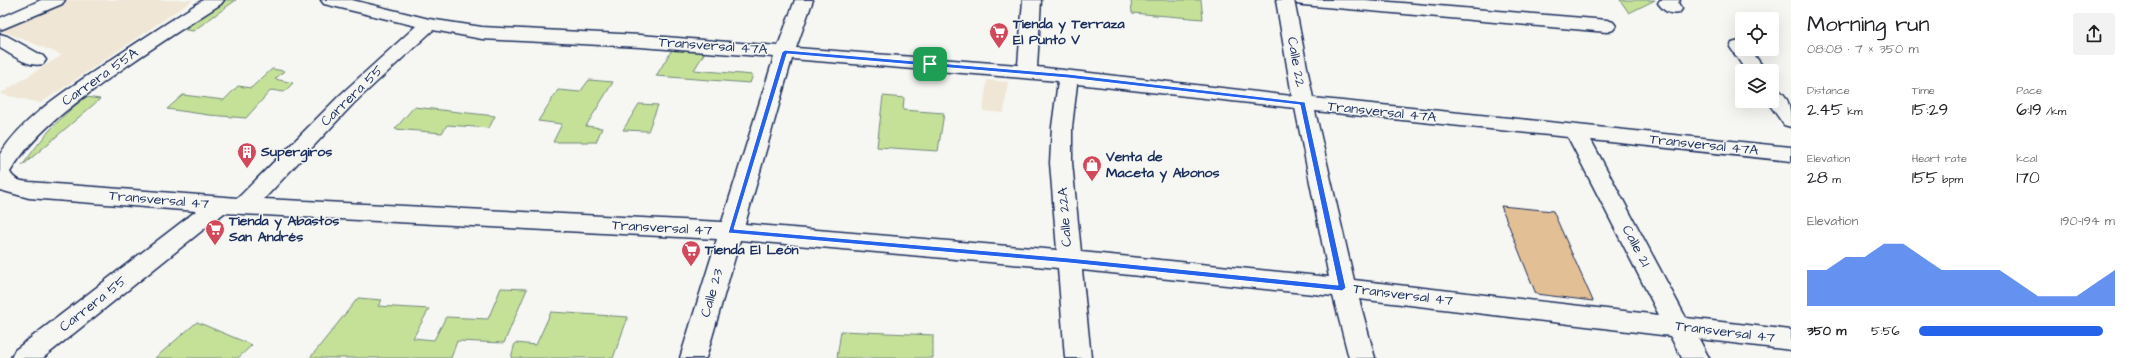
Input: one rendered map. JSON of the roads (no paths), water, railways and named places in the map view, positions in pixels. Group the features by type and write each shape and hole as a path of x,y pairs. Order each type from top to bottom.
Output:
{"street":[{"path":"0,25 56,0"},
{"name":"Carrera 55A","path":"3,177 21,142 49,113 154,39 215,0"},
{"name":"Transversal 47A","path":"330,0 429,24 482,32 640,41 1027,72 1303,103 1791,154"},
{"name":"Calle 23","path":"693,358 785,52 804,0"},
{"path":"1027,72 1032,0"},
{"name":"Calle 22","path":"1285,0 1303,103 1342,288 1362,358"},
{"path":"1303,0 1607,26"},
{"path":"1470,0 1478,16"},
{"name":"Carrera 55","path":"244,206 347,99 429,24"},
{"path":"0,40 36,60"},
{"name":"Calle 22A","path":"1068,76 1062,127 1061,163 1078,358"},
{"path":"1779,103 1791,120"},
{"name":"Calle 21","path":"1576,132 1678,327 1696,358"},
{"name":"Transversal 47","path":"3,177 29,190 219,205 730,231 1069,260 1342,288 1791,340"},
{"name":"Carrera 55","path":"24,358 219,205"}],"place":[{"name":"Tienda y Terraza El Punto V","path":"999,49"},
{"name":"Supergiros","path":"247,169"},
{"name":"Venta de Maceta y Abonos","path":"1092,182"},
{"name":"Tienda y Abastos San Andrés","path":"215,246"},
{"name":"Tienda El León","path":"691,267"}]}
